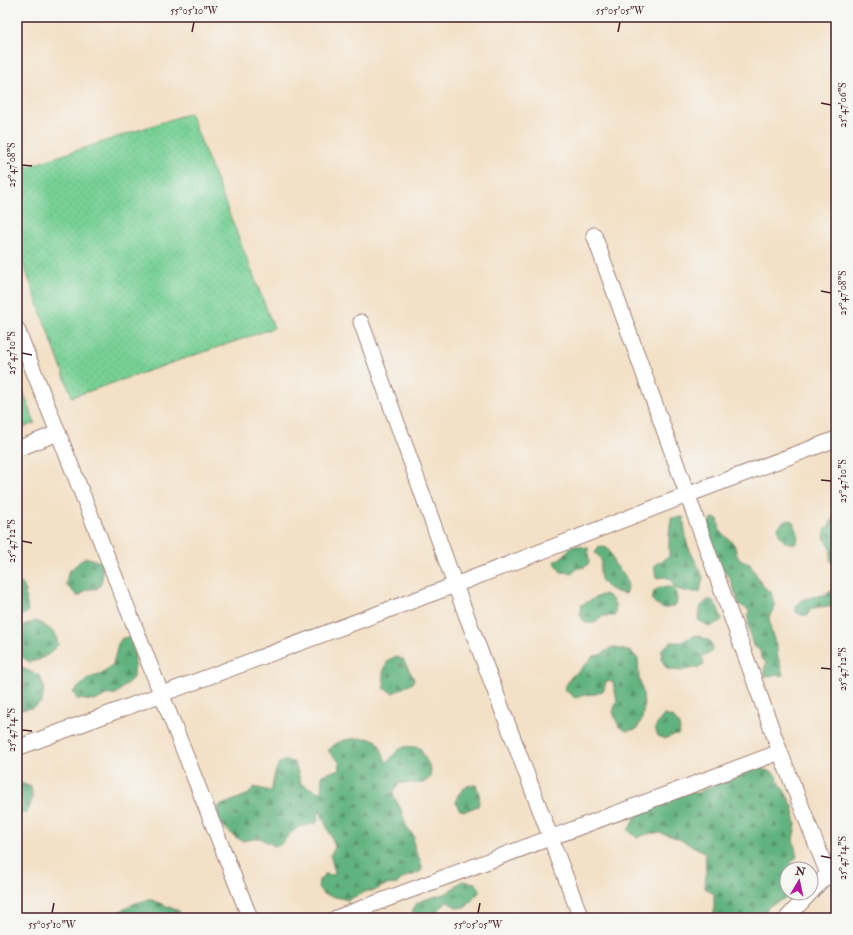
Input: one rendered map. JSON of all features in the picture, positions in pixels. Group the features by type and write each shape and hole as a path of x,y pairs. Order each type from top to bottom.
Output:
{"street":[{"path":"594,235 780,752 833,873 819,885"},
{"path":"361,322 455,585 581,918"},
{"path":"17,329 250,918"},
{"path":"17,449 58,433"},
{"path":"17,748 455,585 836,439"},
{"path":"336,918 780,752"},
{"path":"787,918 802,901"}],"green space":[{"path":"190,113 274,328 72,397 17,247 17,170"},
{"path":"17,375 35,423 17,430"},
{"path":"836,514 835,566 830,560 831,549 824,537 826,528 829,526"},
{"path":"683,517 687,544 703,577 700,592 687,592 674,588 672,580 666,577 656,578 654,565 669,557 671,518"},
{"path":"712,518 718,519 720,531 734,544 738,558 749,563 764,587 771,592 775,606 769,617 771,631 777,647 777,654 783,675 765,676 764,670 766,663 761,658 760,649 753,646 750,637 748,624 749,610 739,604 730,578 721,569 704,529"},
{"path":"791,520 798,532 798,538 795,544 785,542 779,535 778,527 783,522"},
{"path":"572,545 588,548 589,563 585,567 579,568 572,573 561,572 554,561 562,556"},
{"path":"599,546 607,548 614,563 625,576 628,586 625,594 616,592 607,587 601,579 601,560 595,553"},
{"path":"85,557 101,562 102,580 97,589 88,589 78,597 66,585 68,572"},
{"path":"17,579 24,586 28,612 17,617"},
{"path":"836,586 836,608 823,607 810,609 808,615 801,615 796,612 796,606 803,599 823,595 832,591"},
{"path":"660,587 670,587 675,590 677,599 676,605 669,608 663,608 658,606 652,600 654,591"},
{"path":"605,594 611,598 614,603 616,609 615,616 603,616 595,622 586,623 580,615 581,605"},
{"path":"707,600 712,600 717,606 722,620 710,627 698,620 701,606"},
{"path":"37,621 54,633 58,645 49,654 39,660 29,662 20,655 17,646 17,631 25,624"},
{"path":"696,635 710,641 713,648 710,653 702,656 704,663 703,666 680,671 667,669 661,659 662,649 671,642 681,642"},
{"path":"130,637 135,657 134,677 116,694 106,695 95,701 77,699 73,692 89,678 102,674 113,664 118,644 122,638"},
{"path":"612,647 632,652 638,659 639,678 643,693 644,707 642,719 637,729 627,731 619,727 613,712 617,700 613,682 606,681 604,690 596,694 584,695 575,698 564,689 571,677 593,656 600,655"},
{"path":"395,657 403,659 414,679 413,683 393,693 385,689 383,673 388,660"},
{"path":"17,667 40,676 44,687 42,702 32,708 19,710 17,708"},
{"path":"664,715 673,717 679,724 680,731 678,735 665,739 658,736 655,728"},
{"path":"366,738 376,740 387,763 400,748 420,748 431,769 430,778 423,783 400,783 394,790 393,795 401,809 407,828 414,836 413,841 415,849 422,865 422,870 416,874 403,878 397,884 385,885 374,891 367,891 348,900 323,894 318,887 319,880 325,874 334,875 335,872 330,855 335,848 320,809 317,823 299,827 280,845 274,846 260,838 243,841 235,837 216,818 219,806 249,794 254,787 271,791 279,763 285,761 294,762 301,784 321,793 322,775 339,769 340,763 328,751 340,741"},
{"path":"757,767 774,773 793,806 796,825 793,839 797,857 793,861 779,861 779,901 769,906 762,918 709,918 714,913 714,894 705,888 705,852 673,837 659,833 646,834 637,838 628,830 635,818 650,800 680,789 697,793 722,781 738,777"},
{"path":"21,783 31,787 32,799 28,811 17,815 17,786"},
{"path":"469,785 476,785 479,796 478,806 465,811 460,810 456,802 458,796"},
{"path":"462,881 475,883 481,890 466,907 458,908 447,902 431,918 418,918 419,917 412,911 417,903 447,893"},
{"path":"149,899 179,911 183,918 103,918 123,910 133,904"}]}
